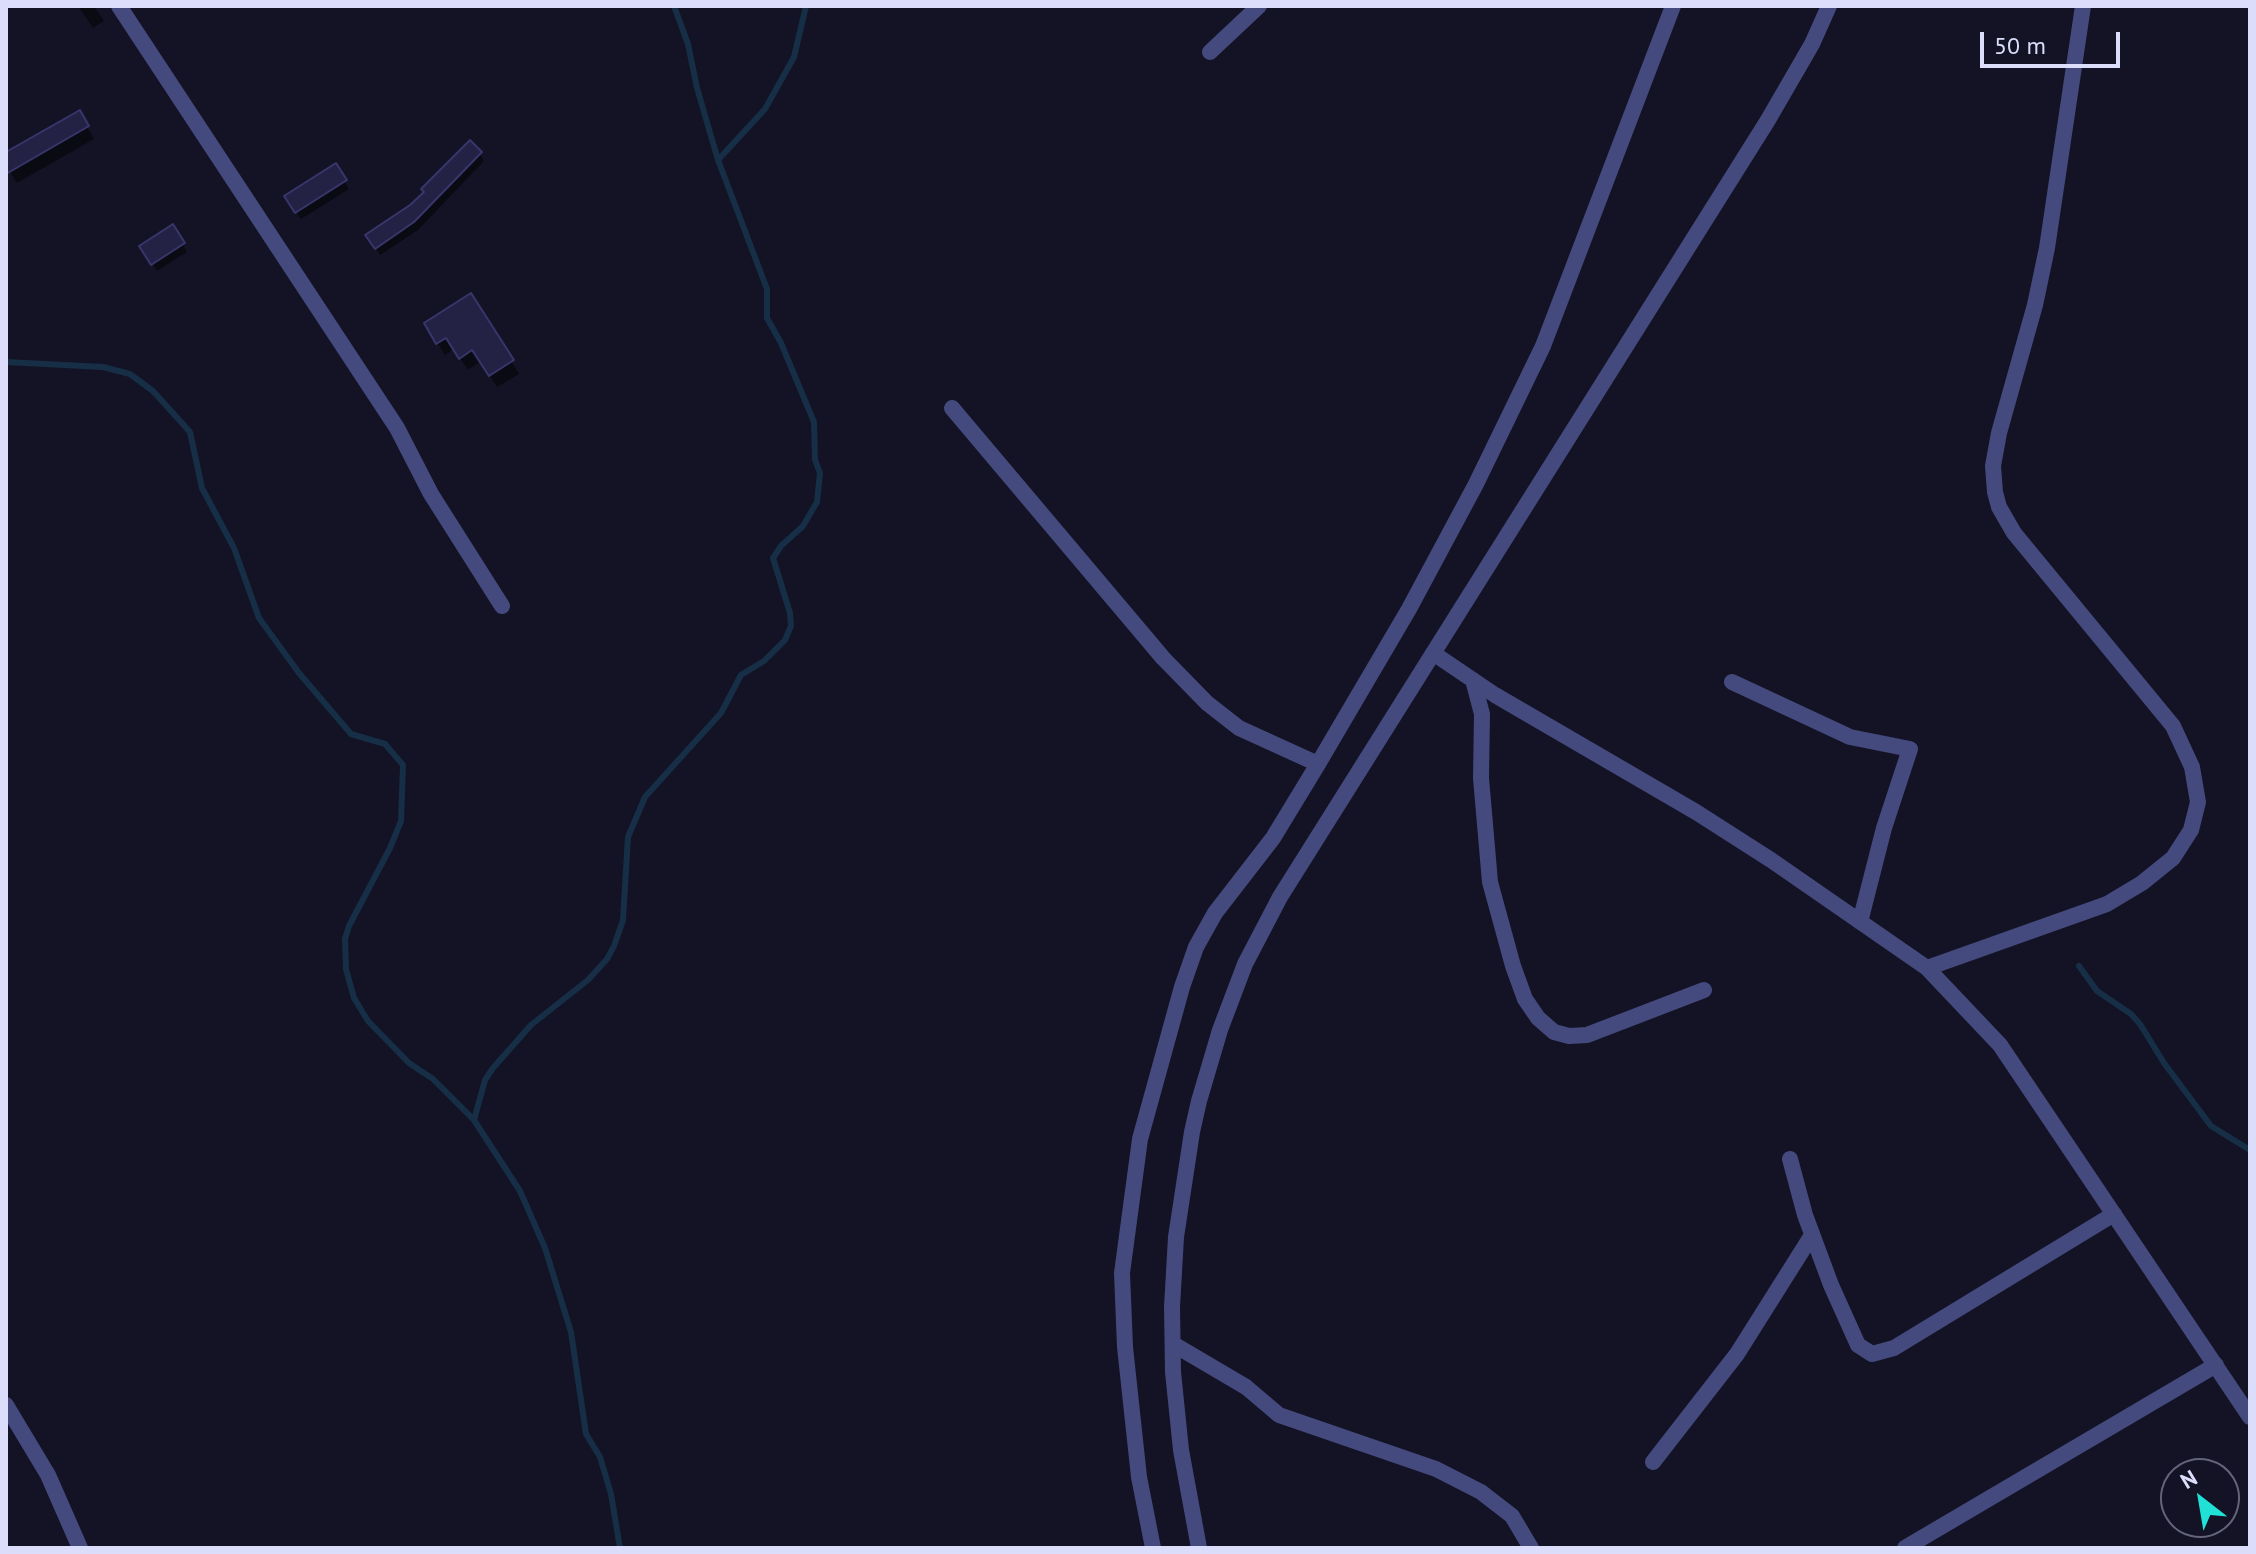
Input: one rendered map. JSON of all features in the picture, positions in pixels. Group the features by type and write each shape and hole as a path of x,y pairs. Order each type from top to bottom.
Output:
{"street":[{"path":"119,6 397,428 431,494 502,606"},
{"path":"1210,52 1259,6"},
{"path":"1153,1548 1139,1477 1125,1347 1122,1273 1140,1139 1166,1040 1196,947 1215,913 1273,838 1318,764 1432,568 1476,484 1543,346 1673,6"},
{"path":"1199,1548 1181,1450 1173,1344 1176,1237 1190,1145 1206,1073 1230,1000 1250,952 1280,897 1768,120 1812,44 1829,6"},
{"path":"1927,968 2107,904 2142,883 2173,858 2191,830 2198,802 2192,767 2173,726 2014,533 1995,492 1993,466 1999,433 2035,305 2047,248 2083,6"},
{"path":"952,408 1163,658 1207,703 1239,728 1318,764"},
{"path":"1433,653 1495,695 1696,812 1927,968 2000,1045 2250,1417"},
{"path":"1473,680 1482,714 1481,778 1490,882 1513,966 1525,999 1538,1018 1554,1032 1569,1036 1587,1035 1704,990"},
{"path":"1732,682 1850,737 1910,749 1884,828 1860,922"},
{"path":"1790,1159 1812,1235 1858,1345 1872,1354 1894,1348 2114,1214"},
{"path":"1653,1462 1744,1345 1812,1235"},
{"path":"1173,1344 1246,1387 1279,1415 1436,1469 1481,1492 1512,1516 1531,1548"},
{"path":"1905,1548 2216,1365"},
{"path":"6,1405 63,1503 80,1548"}],"building":[{"path":"80,110 89,126 6,174 6,152"},
{"path":"470,140 482,152 414,222 375,249 365,235 410,205 424,192 421,189"},
{"path":"336,163 347,180 295,213 284,196"},
{"path":"173,224 185,243 151,265 139,246"},
{"path":"471,293 514,360 489,376 472,350 459,359 446,338 436,344 424,323"}],"waterway":[{"path":"474,1120 485,1080 493,1068 531,1025 588,980 614,946 623,920 628,837 645,797 721,713 741,675 764,661 785,640 791,626 790,613 773,558 803,526 817,502 820,473 815,460 814,422 781,343 767,318 767,289 718,160 688,44 674,6"},
{"path":"718,160 765,109 794,57 806,6"},
{"path":"6,362 103,367 130,374 153,391 190,432 202,488 234,548 259,618 299,673 351,734 385,744 403,765 401,821 345,939 346,969 354,998 368,1021 409,1063 433,1079 474,1120 520,1191 545,1248 571,1332 586,1434 600,1457 611,1494 620,1548"},
{"path":"2079,966 2097,991 2131,1014 2140,1024 2164,1063 2211,1126 2250,1150"}]}
